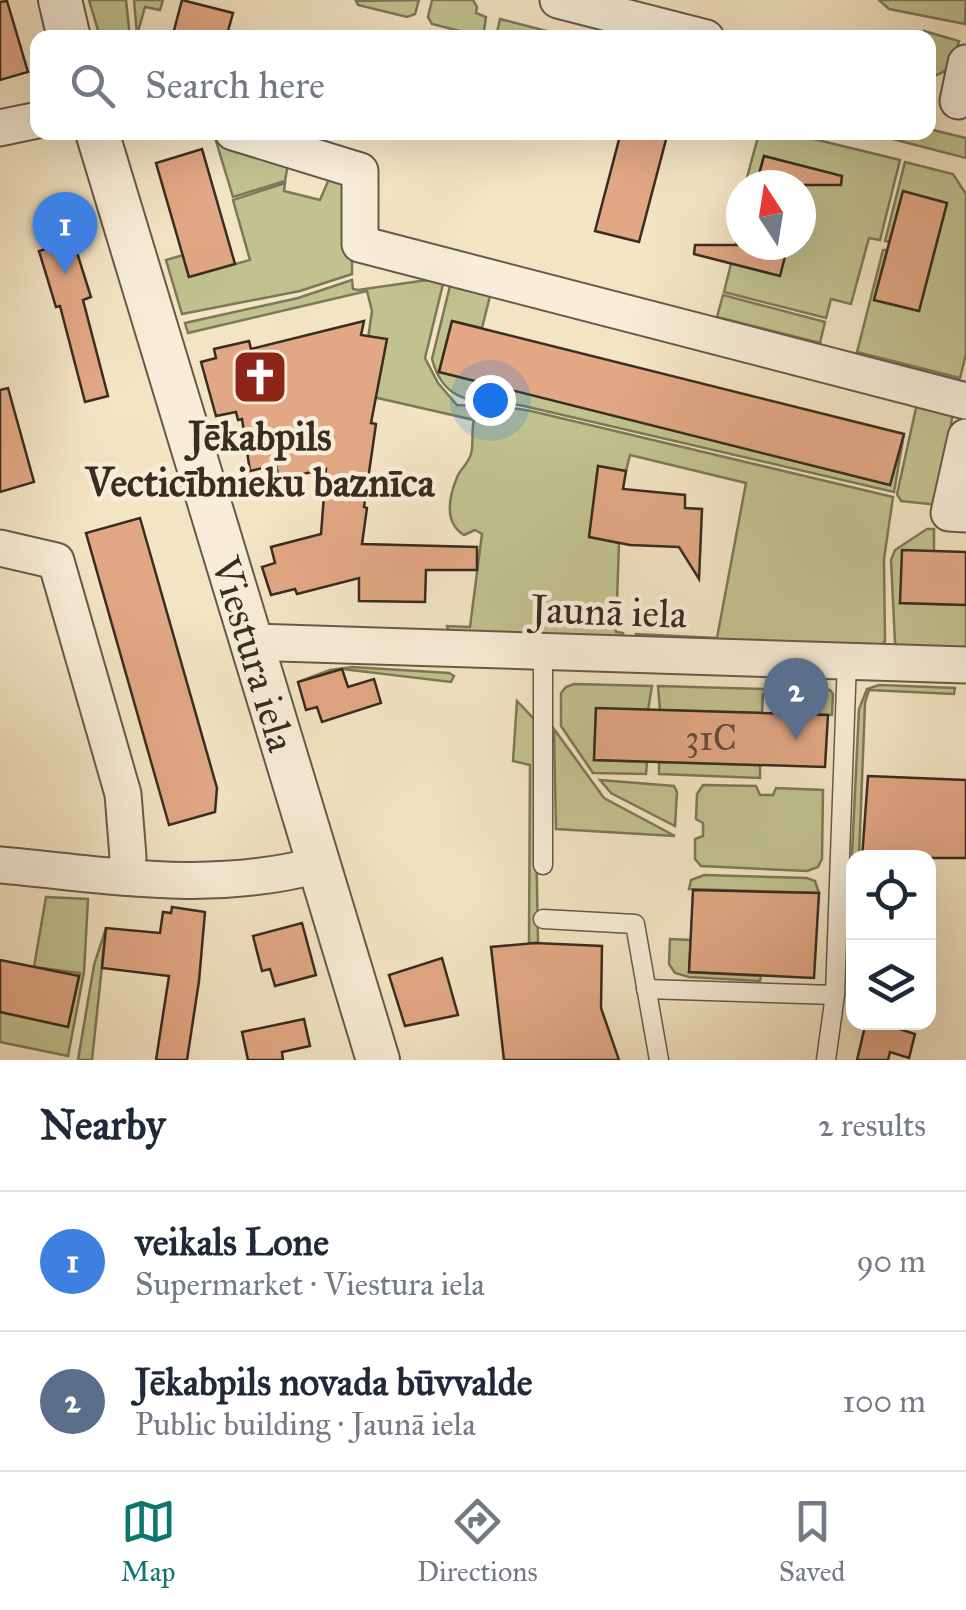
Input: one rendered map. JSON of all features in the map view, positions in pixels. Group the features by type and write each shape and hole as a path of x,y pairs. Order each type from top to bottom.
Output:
{"street":[{"path":"60,0 67,30"},
{"path":"558,0 675,30"},
{"path":"951,99 966,63"},
{"path":"0,128 30,122"},
{"name":"Viestura iela","path":"103,140 378,1060"},
{"path":"259,140 360,171 360,244 966,401"},
{"path":"966,437 949,513 966,514"},
{"path":"0,548 56,561 124,794 126,877"},
{"name":"Jaunā iela","path":"250,642 966,666"},
{"path":"0,865 221,882 263,878 318,865"}],"lane":[{"path":"543,652 543,865"},
{"path":"826,1060 835,995 847,660"},
{"path":"543,919 634,924 660,1060"},
{"path":"646,989 835,995"}],"green space":[{"path":"89,0 126,0 129,30 98,30"},
{"path":"134,0 163,0 160,10 145,7 137,30"},
{"path":"419,0 415,14 407,17 358,5 356,1"},
{"path":"432,0 473,0 476,13 486,17 484,30 456,30 432,24 428,17"},
{"path":"879,0 966,0 965,24 889,9"},
{"path":"500,19 543,30 498,30"},
{"path":"936,34 959,41 950,65 936,75"},
{"path":"936,131 966,138 966,158 896,140 936,140"},
{"path":"757,140 818,140 900,160 880,240 869,238 851,304 831,299 826,318 724,292 732,260 736,260 735,264 746,260 816,260 816,170 764,156 760,170 749,170"},
{"path":"216,141 289,158 285,181 233,197"},
{"path":"905,162 953,174 966,194 966,354 960,378 857,352 883,250 887,250 874,300 919,311 947,204 903,192 889,242 885,241"},
{"path":"329,179 352,186 352,274 300,291 182,314 166,260 183,255 189,277 250,260 233,200 285,183 284,191 320,200"},
{"path":"352,280 353,289 358,290 427,280 443,284 425,358 438,383 457,405 531,411 893,497 884,559 885,641 880,648 636,638 636,634 717,638 746,483 630,455 626,471 598,466 590,537 619,543 616,632 623,633 623,637 450,635 447,626 470,627 482,534 475,530 464,535 450,516 455,483 471,454 474,420 360,394 372,311 367,291 188,333 185,323 298,298"},
{"path":"450,286 490,296 482,328 452,321 439,371 890,485 904,434 894,492 524,406 456,395 438,376 432,359"},
{"path":"723,295 825,322 820,343 717,317"},
{"path":"918,399 951,414 952,418 938,505 901,501 897,494"},
{"path":"927,529 934,529 934,551 900,603 966,605 966,652 897,647 895,642 891,560 895,550"},
{"path":"352,667 454,676 451,682 342,669 298,682 330,670"},
{"path":"574,684 652,686 648,710 596,709 594,760 647,762 646,774 593,773 561,726 561,693"},
{"path":"879,685 955,688 954,694 869,690 865,703 859,850 852,850 859,709 867,689"},
{"path":"658,686 766,689 766,693 762,713 660,710"},
{"path":"774,689 830,690 832,715 777,713"},
{"path":"517,701 534,719 538,943 529,943 530,765 513,761"},
{"path":"554,729 604,798 675,836 556,829"},
{"path":"659,762 760,765 760,778 659,774"},
{"path":"600,780 674,786 675,826 611,793"},
{"path":"703,785 756,786 760,795 773,795 776,788 823,790 822,859 818,867 807,871 701,866 695,859 695,839 703,836 703,823 696,819 697,794"},
{"path":"704,875 807,878 815,881 819,893 689,889 691,880"},
{"path":"46,897 88,899 84,972 68,1056 0,1042 0,1012 68,1026 80,973 34,967"},
{"path":"106,928 92,1060 78,1060 94,965"},
{"path":"670,939 691,940 689,972 761,976 760,981 675,973 669,964"}],"building":[{"path":"182,0 233,13 228,30 174,30"},
{"path":"7,1 28,72 0,80 0,2"},
{"path":"619,140 666,140 639,242 595,231"},
{"path":"202,149 235,264 189,277 156,163"},
{"path":"764,156 842,176 841,185 816,185 816,170 760,170"},
{"path":"903,191 947,203 919,311 874,300"},
{"path":"73,240 91,297 83,300 108,396 85,402 60,306 56,307 39,251"},
{"path":"695,245 726,245 726,260 784,260 780,276 694,254"},
{"path":"364,321 361,335 387,339 371,423 376,424 362,544 477,547 477,570 426,570 425,602 359,601 359,578 297,594 295,589 271,595 262,567 275,563 271,547 321,534 326,469 279,479 276,465 250,471 242,419 238,420 236,412 216,416 201,362 216,358 214,349 249,341 251,349"},
{"path":"452,321 904,434 890,485 439,372"},
{"path":"8,388 34,482 0,492 0,390"},
{"path":"598,466 626,471 623,489 685,495 685,508 702,509 699,579 679,547 630,545 589,537"},
{"path":"140,518 217,788 215,812 169,825 86,533"},
{"path":"902,550 966,552 966,605 900,603"},
{"path":"342,669 348,687 374,679 381,703 322,722 317,707 306,710 298,682"},
{"path":"596,708 828,715 825,767 594,760"},
{"path":"868,776 966,780 966,858 936,858 936,850 863,850"},
{"path":"693,890 819,893 814,978 689,972"},
{"path":"172,907 205,912 199,981 187,1060 156,1060 169,976 102,968 106,928 160,933 163,912 171,913"},
{"path":"302,923 316,975 275,986 270,969 262,971 253,936"},
{"path":"535,943 602,946 601,1008 619,1060 504,1060 491,947"},
{"path":"442,958 458,1015 405,1026 389,975"},
{"path":"0,960 79,976 68,1027 0,1012"},
{"path":"304,1019 310,1046 282,1052 283,1060 248,1060 242,1032"},
{"path":"864,1030 915,1034 909,1058 890,1052 888,1060 857,1060"}],"place":[{"name":"veikals Lone","path":"65,274"},
{"name":"Jēkabpils Vecticībnieku baznīca","path":"260,377"},
{"name":"Jēkabpils novada būvvalde","path":"796,740"}]}
